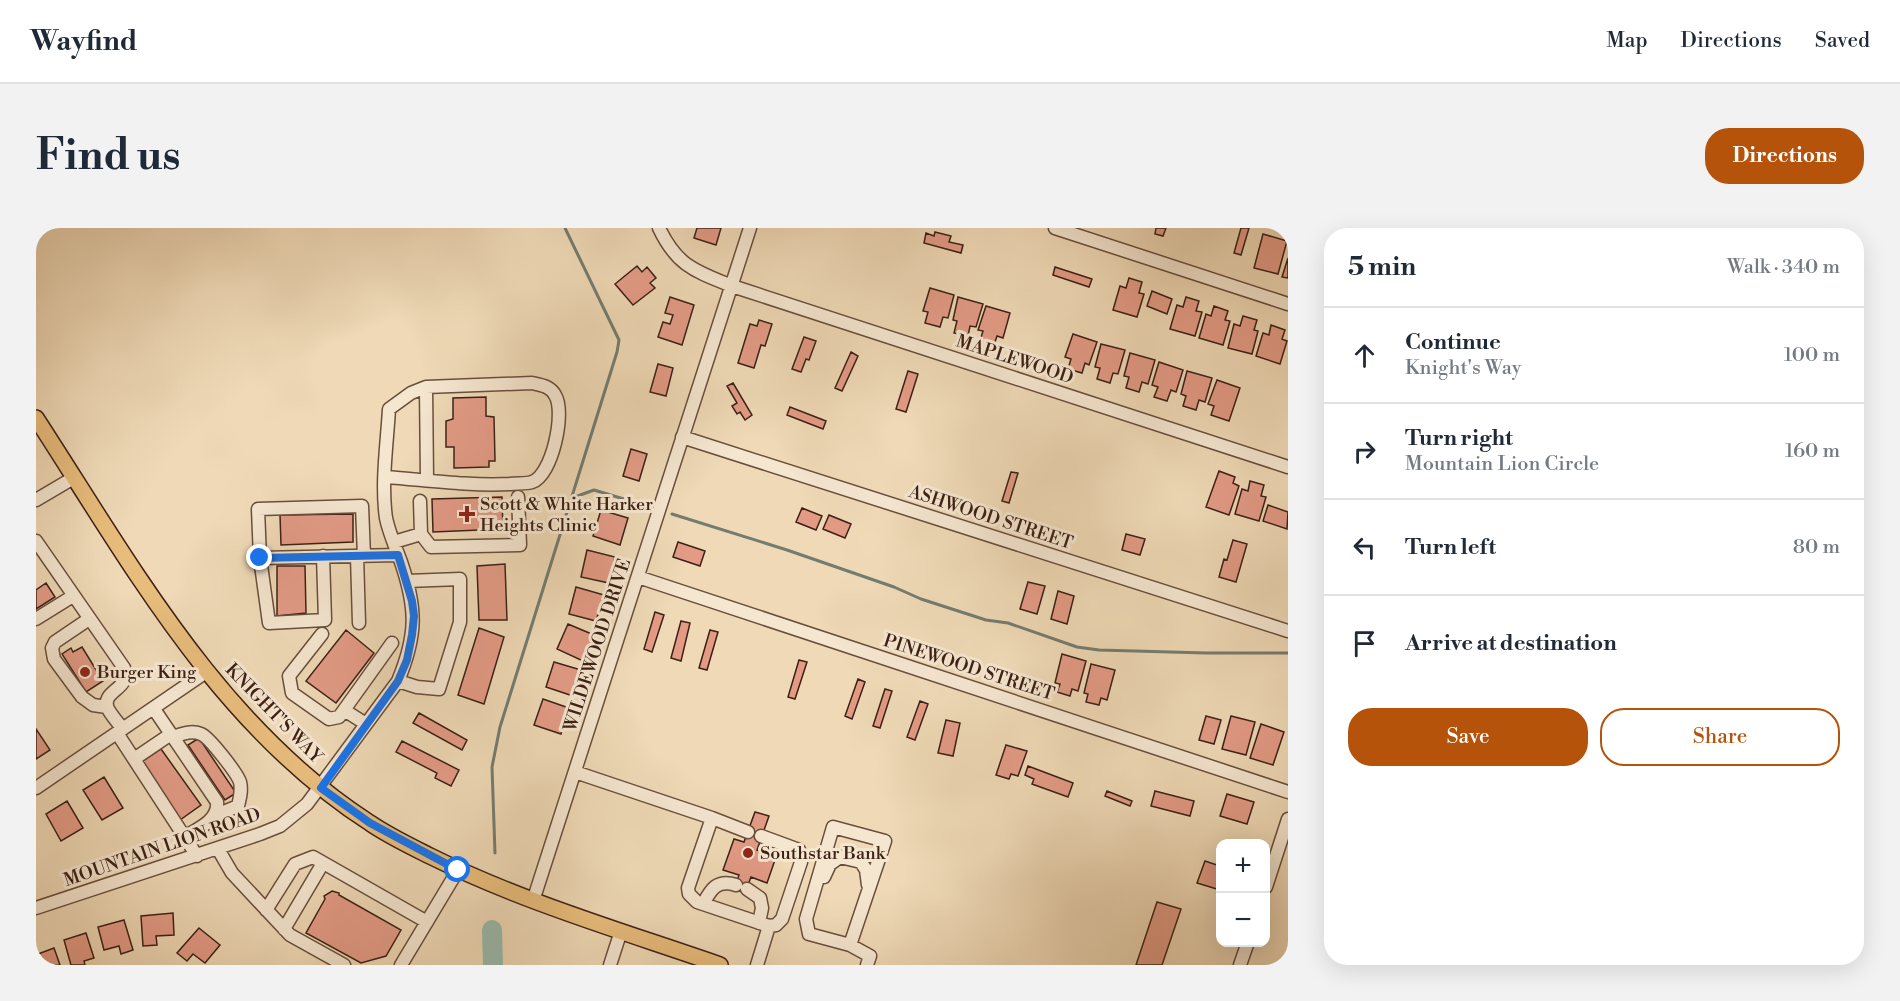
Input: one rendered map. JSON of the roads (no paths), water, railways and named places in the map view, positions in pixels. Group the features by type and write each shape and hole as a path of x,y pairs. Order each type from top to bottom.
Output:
{"main road":[{"name":"KNIGHT'S WAY","path":"36,418 167,620 206,672 264,736 321,788 370,823 458,870 533,901 720,965"}],"street":[{"name":"MAPLEWOOD","path":"659,228 670,250 681,261 700,273 1288,467"},
{"name":"WILDEWOOD DRIVE","path":"533,901 750,228"},
{"path":"1054,228 1288,304"},
{"path":"386,477 493,485 532,483 540,479 544,472 559,431 560,410 555,395 546,386 532,383 426,387 427,480"},
{"name":"MOUNTAIN LION ROAD","path":"36,908 218,849 280,826 301,810 321,788 398,681 407,660 414,616 407,580 386,514 389,409 411,393 426,387"},
{"name":"ASHWOOD STREET","path":"682,437 1288,631"},
{"path":"36,500 75,477"},
{"path":"420,501 421,534 431,547 519,544 518,497"},
{"path":"323,556 325,620 269,623 260,558 258,509 362,506 359,623"},
{"path":"394,542 421,534"},
{"path":"36,541 41,561 73,596 124,668 127,675 125,682 110,696 107,707 134,759 197,856"},
{"path":"260,558 398,555"},
{"name":"PINEWOOD STREET","path":"638,577 1288,792"},
{"path":"398,681 417,687 439,689 460,622 460,579 407,580"},
{"path":"36,619 73,596"},
{"path":"36,614 48,606 59,605"},
{"path":"89,619 55,642 52,648 54,659 82,697 93,705 107,707"},
{"path":"322,634 289,676 292,693 328,719 339,717 388,648 407,660"},
{"path":"36,788 206,672"},
{"path":"154,709 217,802 218,809 214,816"},
{"path":"344,710 366,724"},
{"path":"134,759 172,736 190,732 203,734 234,771 240,781 241,794 238,806 214,816 184,837"},
{"path":"574,772 748,832"},
{"path":"712,818 688,888 689,894 697,902 764,925 776,925 782,919 801,862 799,850 761,836"},
{"path":"1270,875 1288,819"},
{"path":"850,945 885,841 833,827 806,919 809,934 850,945 870,956 867,965"},
{"path":"218,849 232,873 290,935 344,965"},
{"path":"266,910 295,864 313,857 427,922"},
{"path":"806,919 816,909 830,864 840,857 861,862 866,870 868,889"},
{"path":"284,929 323,863"},
{"path":"401,965 458,870"},
{"path":"704,904 712,887 722,883 741,887 760,898 764,925 757,965"},
{"path":"610,965 621,931"},
{"path":"1240,965 1246,947"}],"waterway":[{"path":"495,853 492,767 500,727 619,340 565,228"},
{"path":"572,498 594,490 647,506"},
{"path":"672,514 787,550 894,587 921,599 986,620 1008,623 1077,647 1099,650 1288,653"},
{"path":"492,930 493,965"}],"place":[{"name":"Scott & White Harker Heights Clinic","path":"467,514"},
{"name":"Burger King","path":"85,672"},
{"name":"Southstar Bank","path":"748,853"}]}
